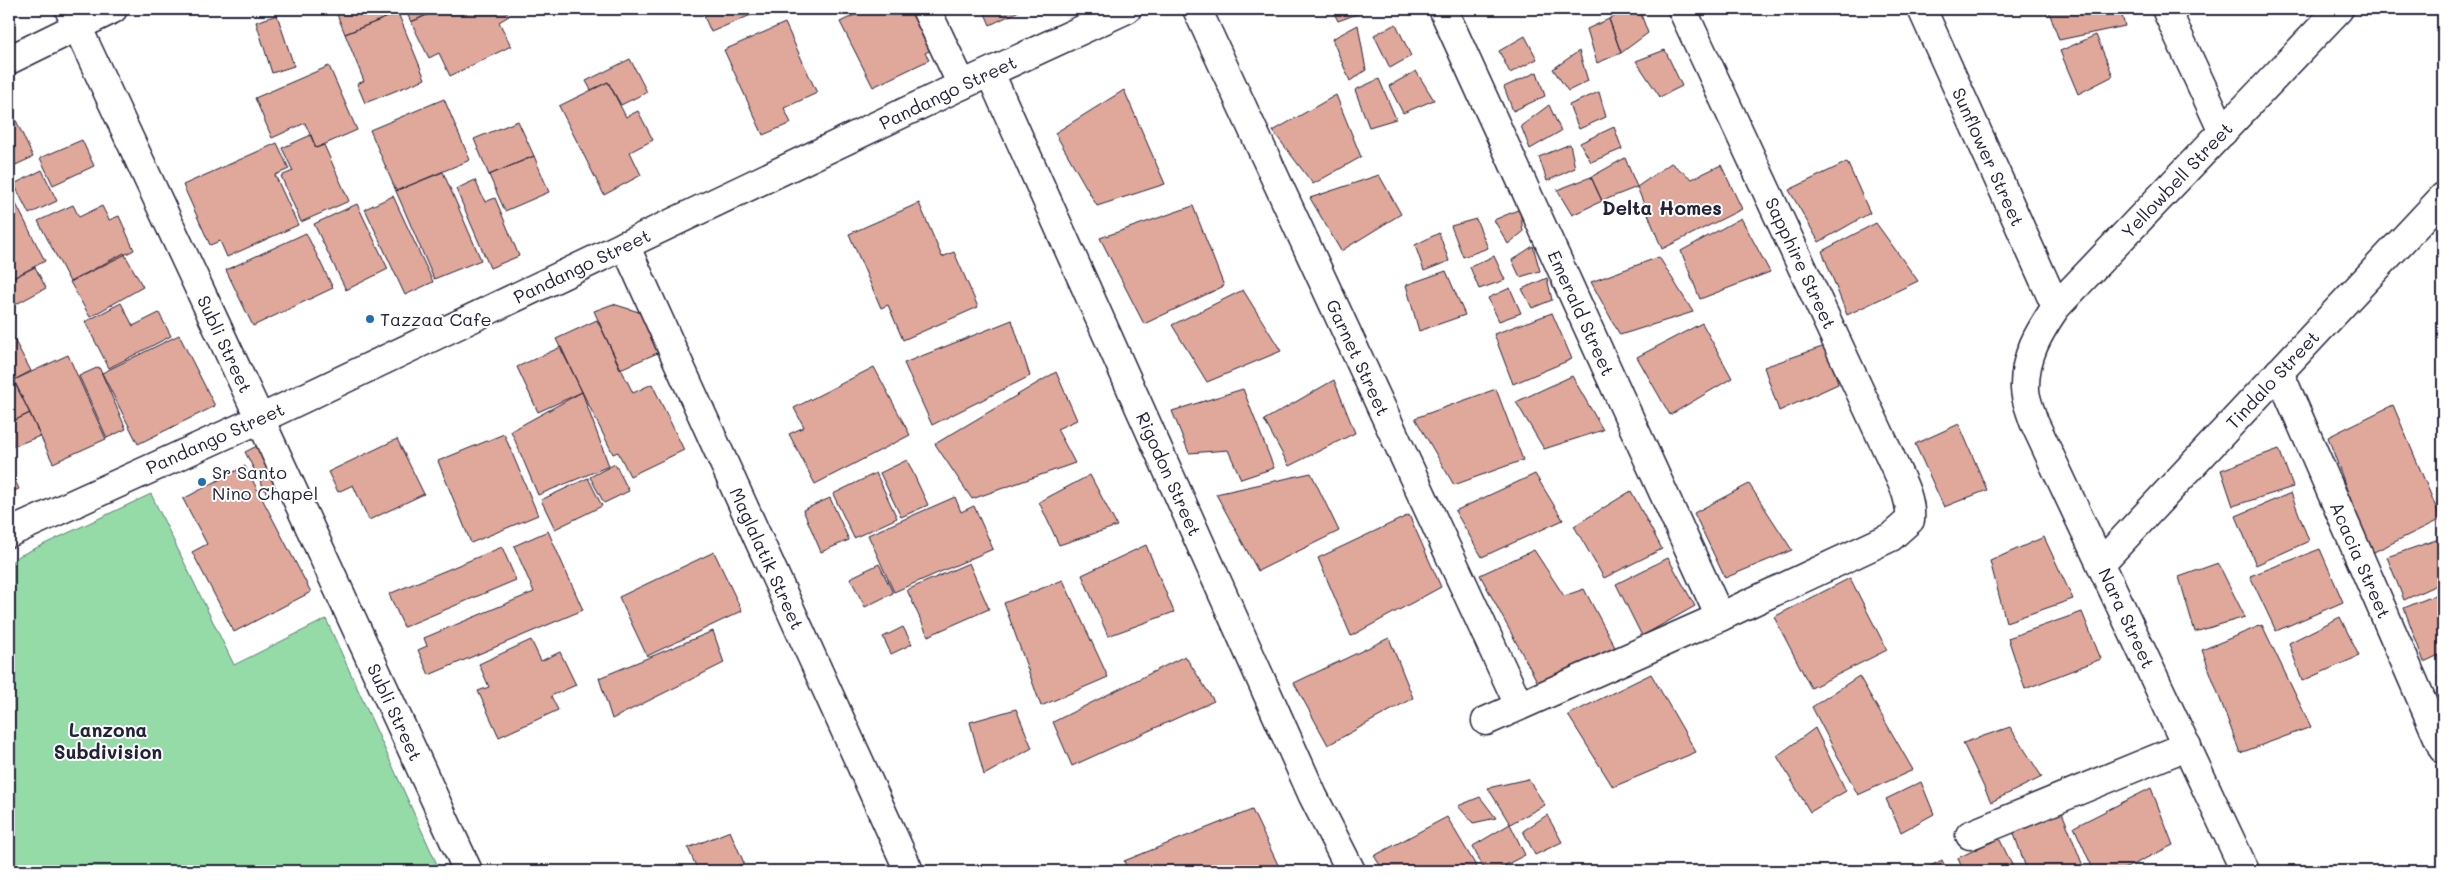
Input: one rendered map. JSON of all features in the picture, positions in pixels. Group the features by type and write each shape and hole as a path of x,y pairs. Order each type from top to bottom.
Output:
{"street":[{"path":"9,60 73,17 113,9"},
{"path":"926,9 962,85"},
{"name":"Pandango Street","path":"9,533 260,419 962,85 1127,9"},
{"name":"Garnet Street","path":"1197,9 1519,705"},
{"name":"Emerald Street","path":"1443,9 1720,617"},
{"name":"Sapphire Street","path":"1682,9 1909,499 1910,520 1891,537 1720,617"},
{"name":"Sunflower Street","path":"1922,9 2056,307"},
{"path":"2166,9 2223,132"},
{"name":"Yellowbell Street","path":"2027,360 2038,333 2056,307 2339,9"},
{"name":"Subli Street","path":"73,17 468,871"},
{"name":"Rigodon Street","path":"990,73 1314,796 1351,871"},
{"name":"Tindalo Street","path":"2101,562 2443,197"},
{"name":"Maglalatik Street","path":"625,245 908,871"},
{"name":"Nara Street","path":"2027,360 2025,390 2034,422 2245,871"},
{"name":"Acacia Street","path":"2279,372 2443,749"},
{"path":"1486,721 1720,617"},
{"path":"1970,835 2187,746"}],"green space":[{"path":"151,494 234,665 326,619 440,871 9,871 9,564 19,556"}],"building":[{"path":"343,9 396,9 398,13 345,34 336,12"},
{"path":"405,9 426,9 429,14 411,22"},
{"path":"426,9 505,9 509,16 499,22 511,46 450,76 439,53 429,58 411,22 429,14"},
{"path":"701,9 765,9 711,32"},
{"path":"867,9 907,9 909,12 917,9 937,47 925,53 929,60 873,87 840,22"},
{"path":"983,9 1023,9 990,25"},
{"path":"1332,9 1358,9 1360,13 1338,21"},
{"path":"1628,9 1639,9 1648,33 1621,53 1609,19"},
{"path":"2048,9 2120,9 2125,26 2059,40"},
{"path":"398,13 425,79 365,103 357,84 364,81 345,34"},
{"path":"277,15 294,66 272,73 256,22"},
{"path":"1609,19 1621,53 1597,63 1587,29"},
{"path":"785,23 817,93 784,108 791,123 763,135 724,50"},
{"path":"1396,24 1411,56 1390,68 1374,35"},
{"path":"1358,25 1366,70 1350,81 1332,39"},
{"path":"2096,35 2113,76 2078,94 2060,51"},
{"path":"1525,36 1537,59 1510,73 1499,51"},
{"path":"1665,50 1682,86 1660,97 1636,61"},
{"path":"1579,51 1588,81 1568,91 1553,69"},
{"path":"630,59 647,92 621,105 608,82 591,90 586,81"},
{"path":"329,66 357,130 316,148 305,123 272,138 255,98"},
{"path":"1416,71 1434,100 1403,113 1389,86"},
{"path":"1537,72 1545,96 1513,111 1504,87"},
{"path":"1379,79 1396,119 1369,127 1355,90"},
{"path":"608,82 626,117 638,111 653,140 630,152 641,175 604,195 559,106"},
{"path":"1124,90 1165,184 1097,206 1055,133"},
{"path":"1599,92 1606,117 1579,129 1569,105"},
{"path":"1336,95 1361,157 1313,184 1273,131"},
{"path":"444,99 470,160 396,191 370,130"},
{"path":"1549,105 1561,131 1530,149 1521,126"},
{"path":"14,116 33,157 9,168 9,119"},
{"path":"518,121 534,156 489,175 474,139"},
{"path":"1614,127 1622,149 1591,162 1580,143"},
{"path":"311,135 316,148 324,145 349,201 301,222 281,176 293,171 282,148"},
{"path":"82,140 94,166 53,185 40,158"},
{"path":"277,143 289,169 275,175 298,225 227,257 220,241 210,245 183,185"},
{"path":"1570,144 1575,168 1547,181 1539,157"},
{"path":"534,156 549,192 505,211 489,175"},
{"path":"1625,158 1637,187 1602,201 1591,177"},
{"path":"1847,162 1870,213 1819,242 1789,190"},
{"path":"1671,163 1692,179 1721,165 1742,209 1662,249 1637,187"},
{"path":"42,170 57,201 29,214 14,184"},
{"path":"443,172 481,260 434,279 396,191"},
{"path":"1379,175 1401,214 1341,251 1310,198"},
{"path":"1591,177 1602,201 1572,215 1557,190"},
{"path":"475,180 485,202 495,198 519,256 490,268 456,189"},
{"path":"393,196 433,282 405,295 365,209"},
{"path":"15,202 45,261 9,280 9,206"},
{"path":"919,203 942,257 954,252 978,307 903,340 888,305 881,308 849,234"},
{"path":"357,204 388,269 346,290 314,224"},
{"path":"73,205 79,217 102,206 109,220 119,216 134,250 70,282 38,221"},
{"path":"1193,206 1224,286 1144,324 1100,238"},
{"path":"1520,209 1523,232 1508,244 1494,220"},
{"path":"1741,218 1770,272 1700,299 1681,251"},
{"path":"1476,219 1488,248 1463,257 1451,226"},
{"path":"1876,223 1918,281 1847,315 1822,251"},
{"path":"306,233 333,288 253,326 226,270"},
{"path":"1439,233 1449,261 1424,271 1415,245"},
{"path":"1533,246 1540,271 1520,277 1512,260"},
{"path":"124,253 143,287 90,317 70,282"},
{"path":"1494,256 1505,280 1479,289 1470,267"},
{"path":"1659,257 1693,312 1620,335 1591,282"},
{"path":"35,267 46,288 9,308 9,280"},
{"path":"1446,271 1465,315 1419,331 1406,285"},
{"path":"1547,278 1552,300 1532,308 1522,289"},
{"path":"1510,288 1521,313 1499,321 1488,298"},
{"path":"1243,290 1281,351 1207,382 1172,325"},
{"path":"121,303 133,326 159,313 171,336 109,368 85,322"},
{"path":"613,304 642,313 660,352 620,369 594,311"},
{"path":"1552,313 1572,359 1513,384 1494,334"},
{"path":"597,320 633,393 652,384 684,450 630,476 618,452 613,454 556,339"},
{"path":"1012,320 1030,376 932,425 904,363"},
{"path":"1702,323 1732,378 1670,415 1637,357"},
{"path":"9,330 31,371 14,380 9,369"},
{"path":"179,335 215,406 138,444 102,373"},
{"path":"1828,345 1838,384 1779,411 1764,367"},
{"path":"561,347 582,392 538,412 517,367"},
{"path":"68,355 106,439 53,463 14,380"},
{"path":"99,367 126,429 107,438 79,376"},
{"path":"874,367 910,435 815,484 789,434 804,427 794,408"},
{"path":"9,372 30,413 9,423"},
{"path":"1056,372 1077,420 1057,429 1075,463 972,499 935,444"},
{"path":"1572,376 1603,430 1544,449 1516,402"},
{"path":"1334,380 1355,433 1289,466 1264,420"},
{"path":"1243,389 1274,468 1241,479 1228,450 1189,453 1172,411"},
{"path":"1496,389 1523,460 1454,485 1415,418"},
{"path":"582,392 609,466 538,495 511,431"},
{"path":"2393,405 2441,519 2370,554 2328,437"},
{"path":"30,413 40,436 9,448 9,423"},
{"path":"1959,424 1987,490 1944,507 1915,444"},
{"path":"504,434 538,515 471,543 438,461"},
{"path":"397,439 424,494 369,520 353,485 338,492 328,472"},
{"path":"261,444 284,487 268,496 245,452"},
{"path":"2279,449 2293,487 2233,506 2221,470"},
{"path":"907,460 928,505 901,517 880,473"},
{"path":"615,464 629,491 604,503 590,477"},
{"path":"245,466 311,592 234,632 192,552 207,544 183,499"},
{"path":"9,467 19,489 9,493"},
{"path":"876,473 897,518 854,538 833,494"},
{"path":"1311,473 1339,531 1258,571 1216,494"},
{"path":"1535,474 1563,520 1482,557 1455,511"},
{"path":"1090,475 1117,526 1059,545 1039,502"},
{"path":"588,478 602,506 555,529 541,500"},
{"path":"1749,484 1792,550 1725,578 1694,513"},
{"path":"1631,491 1662,549 1604,578 1574,526"},
{"path":"2291,493 2309,541 2256,565 2236,516"},
{"path":"955,497 961,512 974,506 993,549 894,592 868,535"},
{"path":"830,498 849,540 821,552 803,510"},
{"path":"1409,515 1441,587 1351,636 1318,558"},
{"path":"548,531 583,610 429,675 418,650 427,646 424,638 534,592 514,546"},
{"path":"2044,537 2073,599 2006,622 1990,561"},
{"path":"2439,539 2443,548 2443,582 2404,600 2387,557"},
{"path":"1146,545 1174,612 1108,636 1082,575"},
{"path":"502,547 516,580 404,627 389,594"},
{"path":"2320,549 2343,602 2276,631 2250,576"},
{"path":"1534,550 1564,596 1584,589 1618,653 1538,683 1480,575"},
{"path":"714,552 742,611 647,656 619,597"},
{"path":"1668,558 1695,606 1642,636 1616,584"},
{"path":"969,563 989,609 928,636 907,590"},
{"path":"2218,563 2245,617 2195,632 2179,577"},
{"path":"879,564 893,593 865,607 850,578"},
{"path":"1850,578 1887,650 1811,688 1774,617"},
{"path":"1063,580 1108,677 1041,706 1004,603"},
{"path":"2443,592 2443,653 2424,662 2404,608"},
{"path":"2082,612 2101,659 2025,689 2008,638"},
{"path":"2340,617 2359,656 2302,681 2289,643"},
{"path":"2262,625 2311,727 2240,753 2202,650"},
{"path":"903,627 912,644 891,654 883,637"},
{"path":"713,631 724,663 612,719 599,678"},
{"path":"1389,638 1413,698 1328,745 1294,683"},
{"path":"531,640 541,661 560,652 576,685 551,696 558,710 499,737 478,691 489,687 479,664"},
{"path":"1185,656 1214,701 1072,766 1053,722"},
{"path":"1651,674 1696,752 1613,787 1568,715"},
{"path":"2443,674 2443,699 2438,677"},
{"path":"1859,676 1913,770 1858,795 1812,707"},
{"path":"1016,709 1032,748 984,775 970,722"},
{"path":"2010,727 2042,777 1991,802 1963,743"},
{"path":"1815,728 1846,791 1810,812 1777,756"},
{"path":"1528,779 1545,805 1510,824 1488,788"},
{"path":"1921,782 1934,814 1901,832 1886,799"},
{"path":"2151,788 2173,845 2120,871 2094,871 2074,827"},
{"path":"1480,797 1496,818 1473,823 1458,806"},
{"path":"1252,810 1281,871 1128,871 1124,861"},
{"path":"2061,810 2085,871 2027,871 2013,831"},
{"path":"1547,815 1562,842 1535,855 1523,831"},
{"path":"1447,817 1479,871 1384,871 1374,856"},
{"path":"1510,824 1525,855 1494,871 1485,871 1473,846"},
{"path":"730,831 744,863 725,871 698,871 688,848"},
{"path":"1999,838 2015,871 1963,871 1958,858"},
{"path":"1942,860 1947,871 1921,871"}],"place":[{"name":"Tazzaa Cafe","path":"370,319"},
{"name":"Sr Santo Nino Chapel","path":"202,482"}],"district":[{"name":"Delta Homes","path":"1662,207"},
{"name":"Lanzona Subdivision","path":"108,740"}]}
